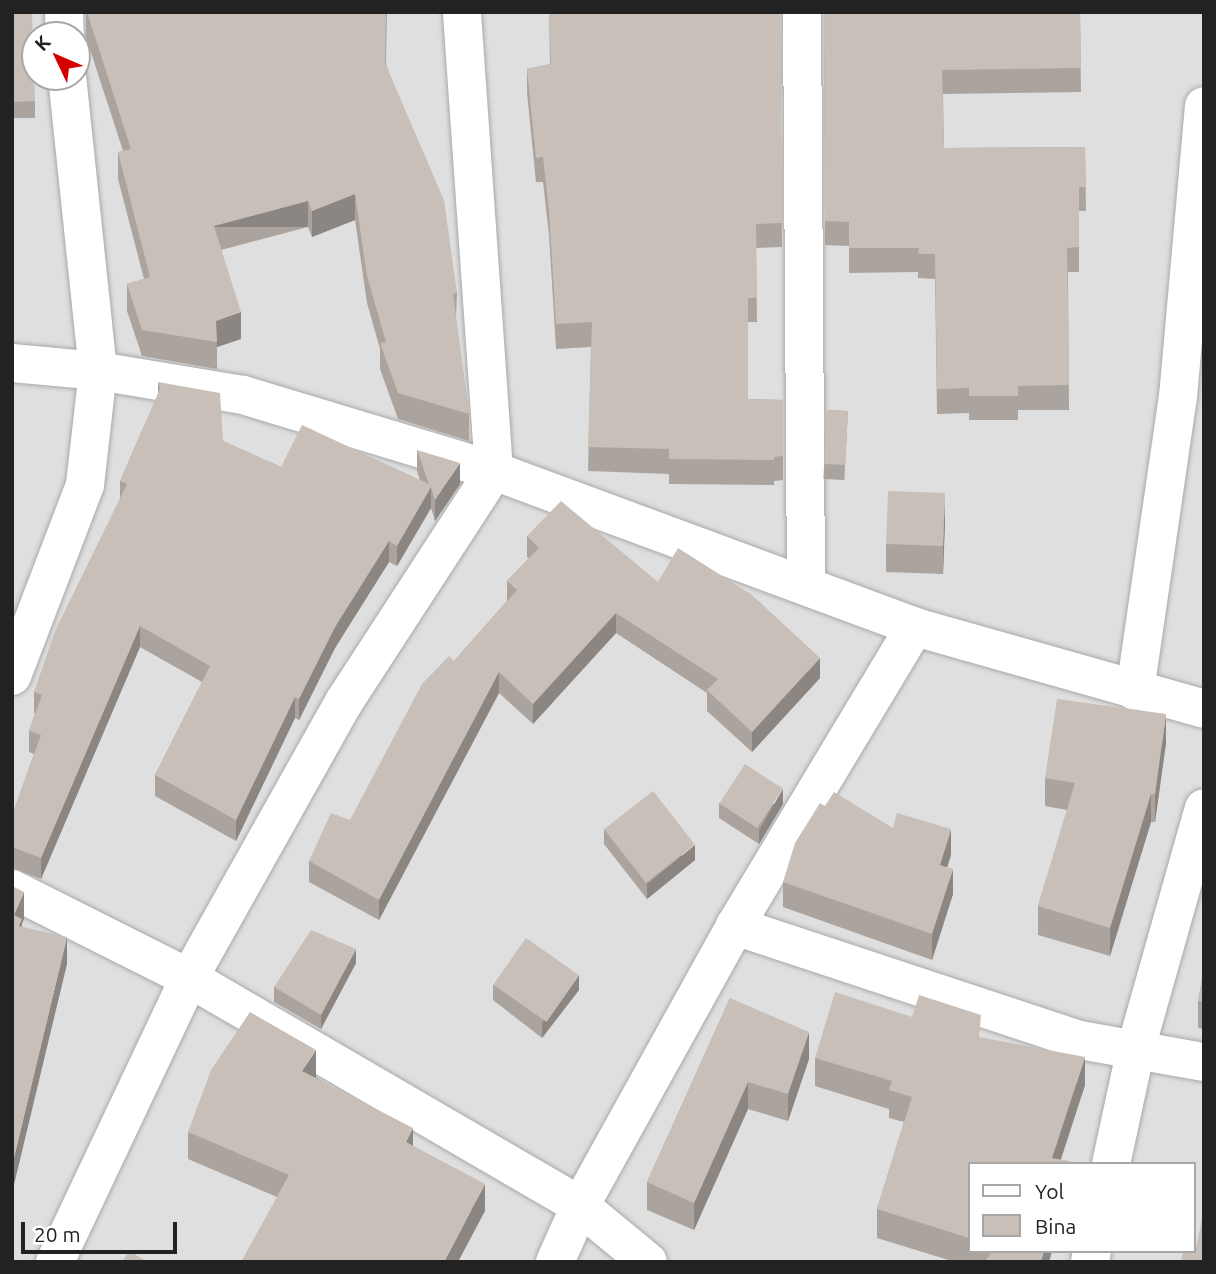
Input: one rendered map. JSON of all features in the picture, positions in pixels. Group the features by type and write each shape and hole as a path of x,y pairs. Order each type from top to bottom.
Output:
{"street":[{"path":"55,1262 188,978 344,702 494,471 462,12"},
{"path":"802,12 806,585"},
{"path":"12,676 85,485 98,371 68,91"},
{"path":"1136,691 1191,402 1204,106"},
{"path":"12,363 98,371 243,395 494,471 915,627 1204,709"},
{"path":"555,1262 580,1206 735,926 915,627"},
{"path":"1111,1162 1136,1048 1204,808"},
{"path":"12,889 188,978 580,1206 648,1262"},
{"path":"735,926 1080,1040 1204,1062"}],"shaded area":[{"path":"12,12 1204,12 1204,1262 12,1262"}],"building":[{"path":"12,12 32,12 32,21 21,21 21,91 35,91 35,101 12,102"},
{"path":"87,12 386,12 385,63 444,200 457,293 453,294 469,414 398,393 380,343 386,342 367,276 355,194 312,211 308,201 214,226 241,312 216,321 217,342 142,330 127,284 150,277 118,152 131,149"},
{"path":"549,12 780,12 782,223 756,224 757,298 748,298 748,399 783,400 783,456 774,457 774,460 669,459 669,449 588,447 592,322 556,324 543,157 536,158 527,69 551,64"},
{"path":"824,12 1080,12 1081,68 942,70 944,148 1085,147 1086,187 1079,187 1079,247 1067,248 1069,385 1018,386 1018,396 969,396 969,388 937,389 935,254 918,254 919,248 849,248 849,222 825,221"},
{"path":"158,382 220,393 223,441 281,467 302,425 429,484 417,450 460,463 435,500 431,487 397,546 389,541 335,627 299,699 295,697 236,820 155,775 210,666 140,626 41,858 12,847 12,816 41,735 29,731 42,695 34,692 55,631 127,484 120,481 160,389"},
{"path":"827,410 848,411 845,465 824,464"},
{"path":"888,491 945,493 943,546 886,544"},
{"path":"561,501 658,582 678,548 752,595 820,658 752,732 707,690 718,679 616,613 533,704 499,672 379,900 309,861 331,813 350,820 422,684 449,656 454,661 517,590 507,581 539,548 527,536"},
{"path":"1057,699 1166,714 1155,794 1151,794 1110,928 1038,906 1075,783 1045,778"},
{"path":"745,764 783,789 757,828 719,803"},
{"path":"653,791 695,845 646,883 604,829"},
{"path":"834,792 893,828 897,813 951,829 940,865 953,869 932,934 783,882 795,843 820,803 825,806"},
{"path":"12,886 24,892 14,915 22,919 19,926 67,937 12,1166"},
{"path":"311,930 356,949 321,1015 274,987"},
{"path":"526,938 579,975 547,1022 493,985"},
{"path":"1204,968 1204,1002 1198,1001"},
{"path":"835,992 912,1017 919,995 981,1015 979,1037 1085,1057 1052,1158 1070,1162 968,1162 968,1238 877,1209 912,1097 889,1090 892,1081 815,1058"},
{"path":"730,998 809,1032 788,1094 748,1082 694,1203 647,1182"},
{"path":"250,1012 316,1050 302,1071 413,1128 406,1142 485,1184 444,1262 241,1262 289,1175 188,1132 211,1070"},
{"path":"1204,1209 1204,1262 1181,1262 1183,1253 1195,1253"},
{"path":"129,1251 148,1262 122,1262"},
{"path":"991,1253 1043,1253 1041,1262 984,1262"}]}
